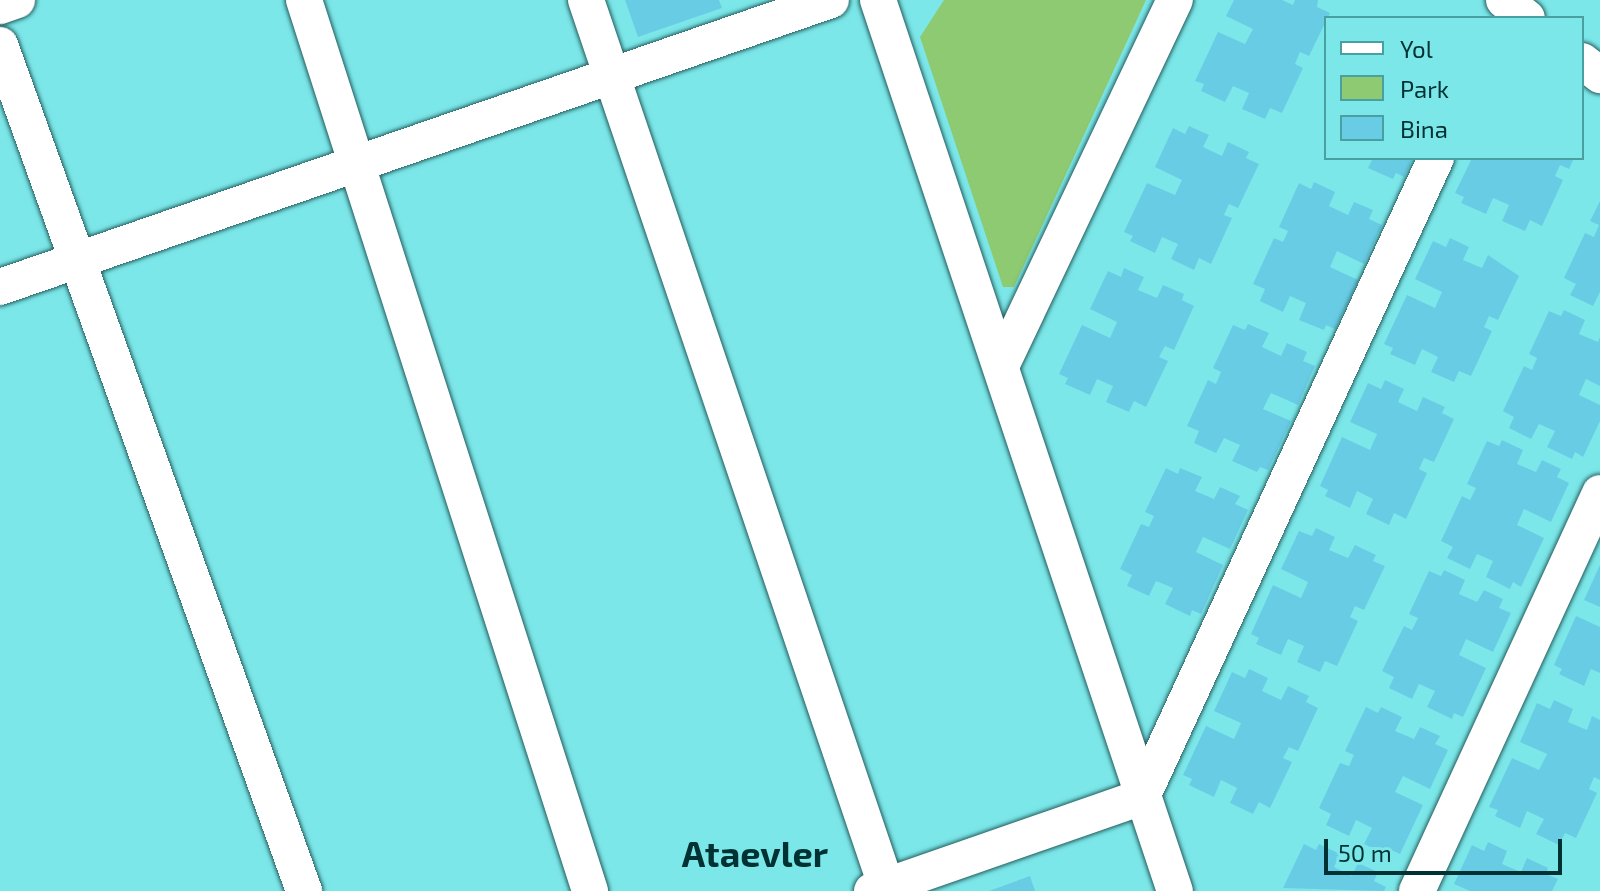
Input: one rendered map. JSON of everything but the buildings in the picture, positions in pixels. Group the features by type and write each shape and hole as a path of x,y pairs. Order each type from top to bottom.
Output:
{"street":[{"path":"0,6 17,0"},
{"path":"304,0 359,162 590,891"},
{"path":"586,0 882,889 1142,797 1435,160"},
{"path":"0,287 610,73 831,0"},
{"path":"878,0 1002,364 1175,891"},
{"path":"1002,364 1175,0"},
{"path":"0,45 304,891"},
{"path":"1584,63 1600,75"},
{"path":"1417,891 1600,493"}],"green space":[{"path":"944,0 1146,0 1014,287 1003,287 920,37"}],"district":[{"name":"Ataevler","path":"755,853"}]}
